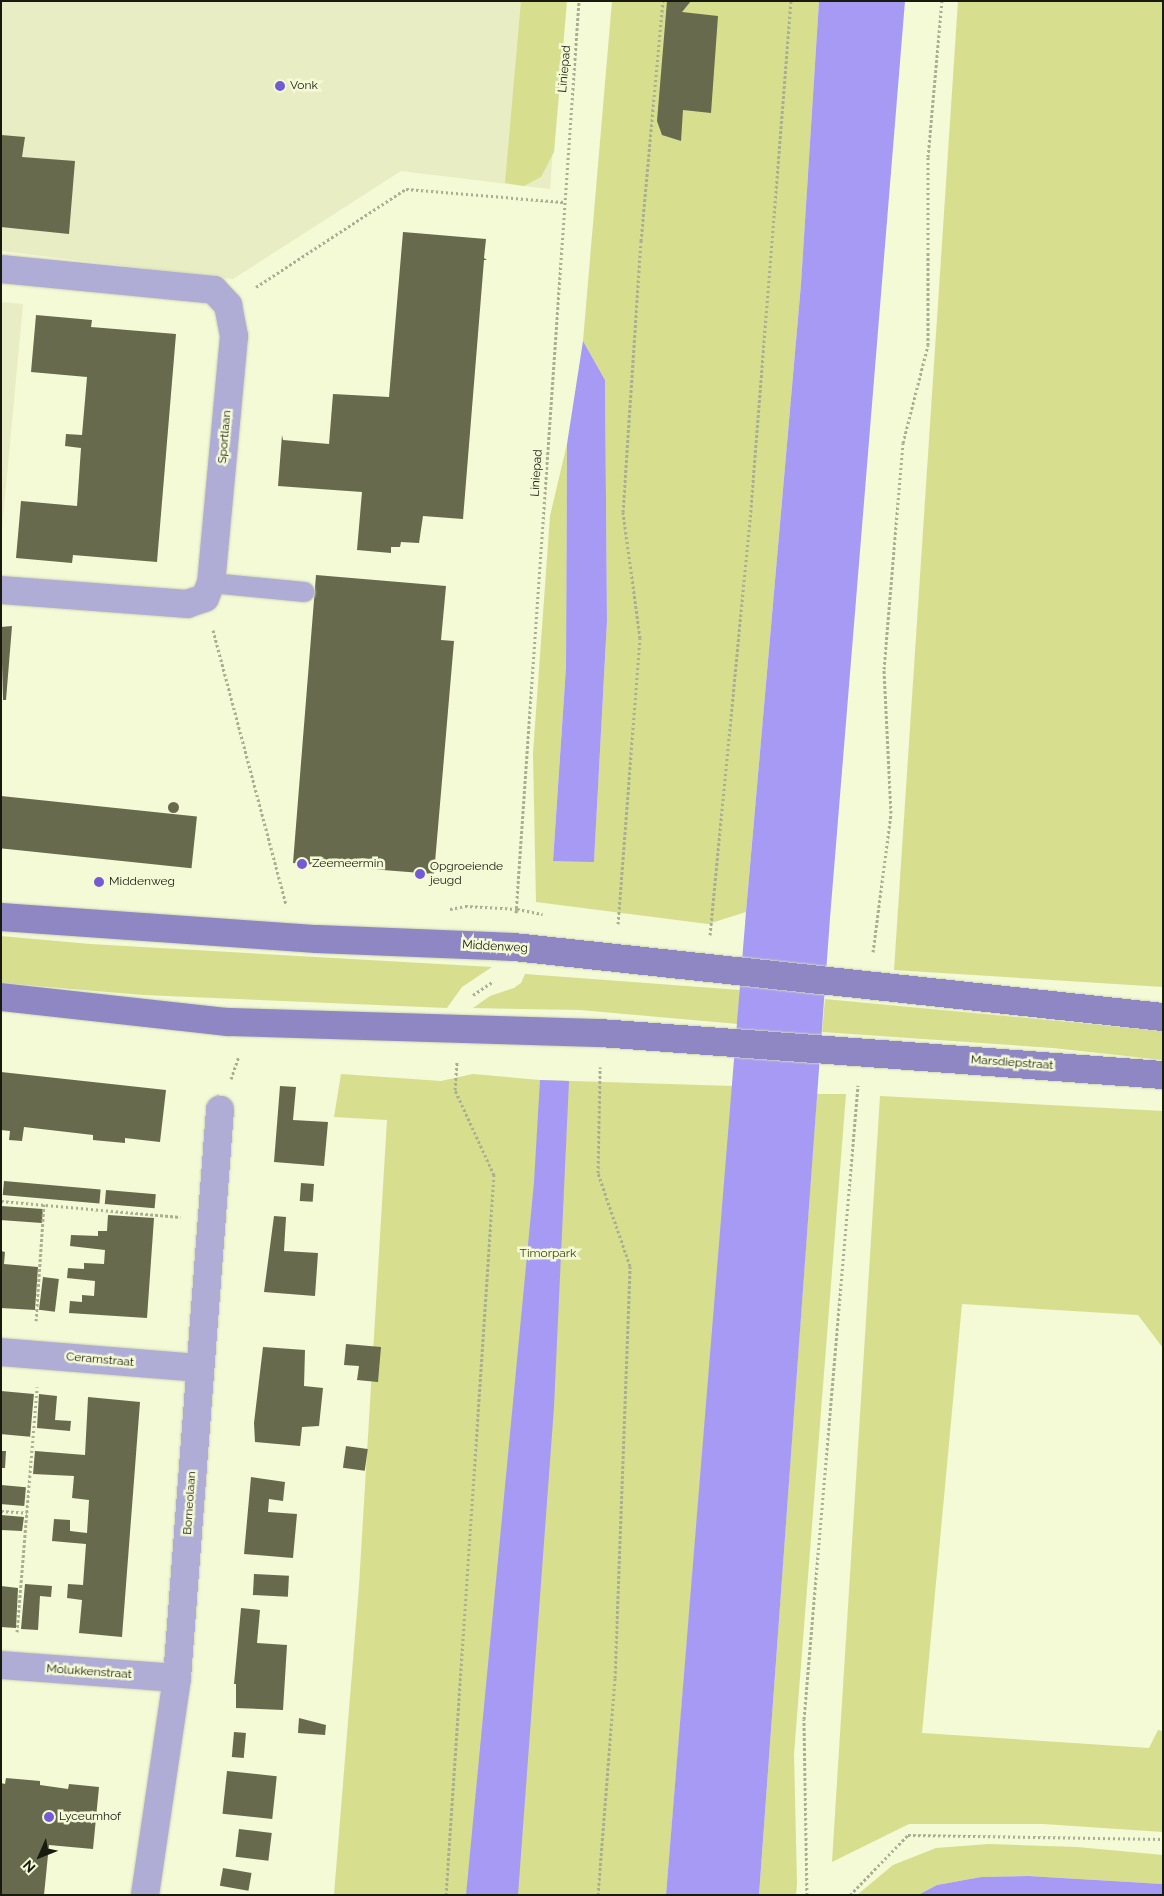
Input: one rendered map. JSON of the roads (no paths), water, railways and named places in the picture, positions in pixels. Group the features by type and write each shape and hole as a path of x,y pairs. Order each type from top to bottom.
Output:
{"main road":[{"name":"Middenweg","path":"1,916 294,937 514,947 1163,1017"},
{"name":"Marsdiepstraat","path":"1,997 250,1023 600,1033 724,1040 1163,1075"}],"street":[{"name":"Sportlaan","path":"1,269 214,290 228,305 234,336 208,591"},
{"path":"1,590 187,604 208,591"},
{"name":"Borneolaan","path":"145,1895 177,1678 220,1110"},
{"name":"Ceramstraat","path":"1,1352 199,1368"},
{"name":"Molukkenstraat","path":"8,1666 177,1678"}],"lane":[{"path":"208,591 305,592"}],"place":[{"name":"Vonk","path":"280,86"},
{"name":"Zeemeermin","path":"302,864"},
{"name":"Opgroeiende jeugd","path":"420,874"},
{"name":"Middenweg","path":"99,882"},
{"name":"Lyceumhof","path":"49,1817"}],"park label":[{"name":"Timorpark","path":"548,1254"}]}
